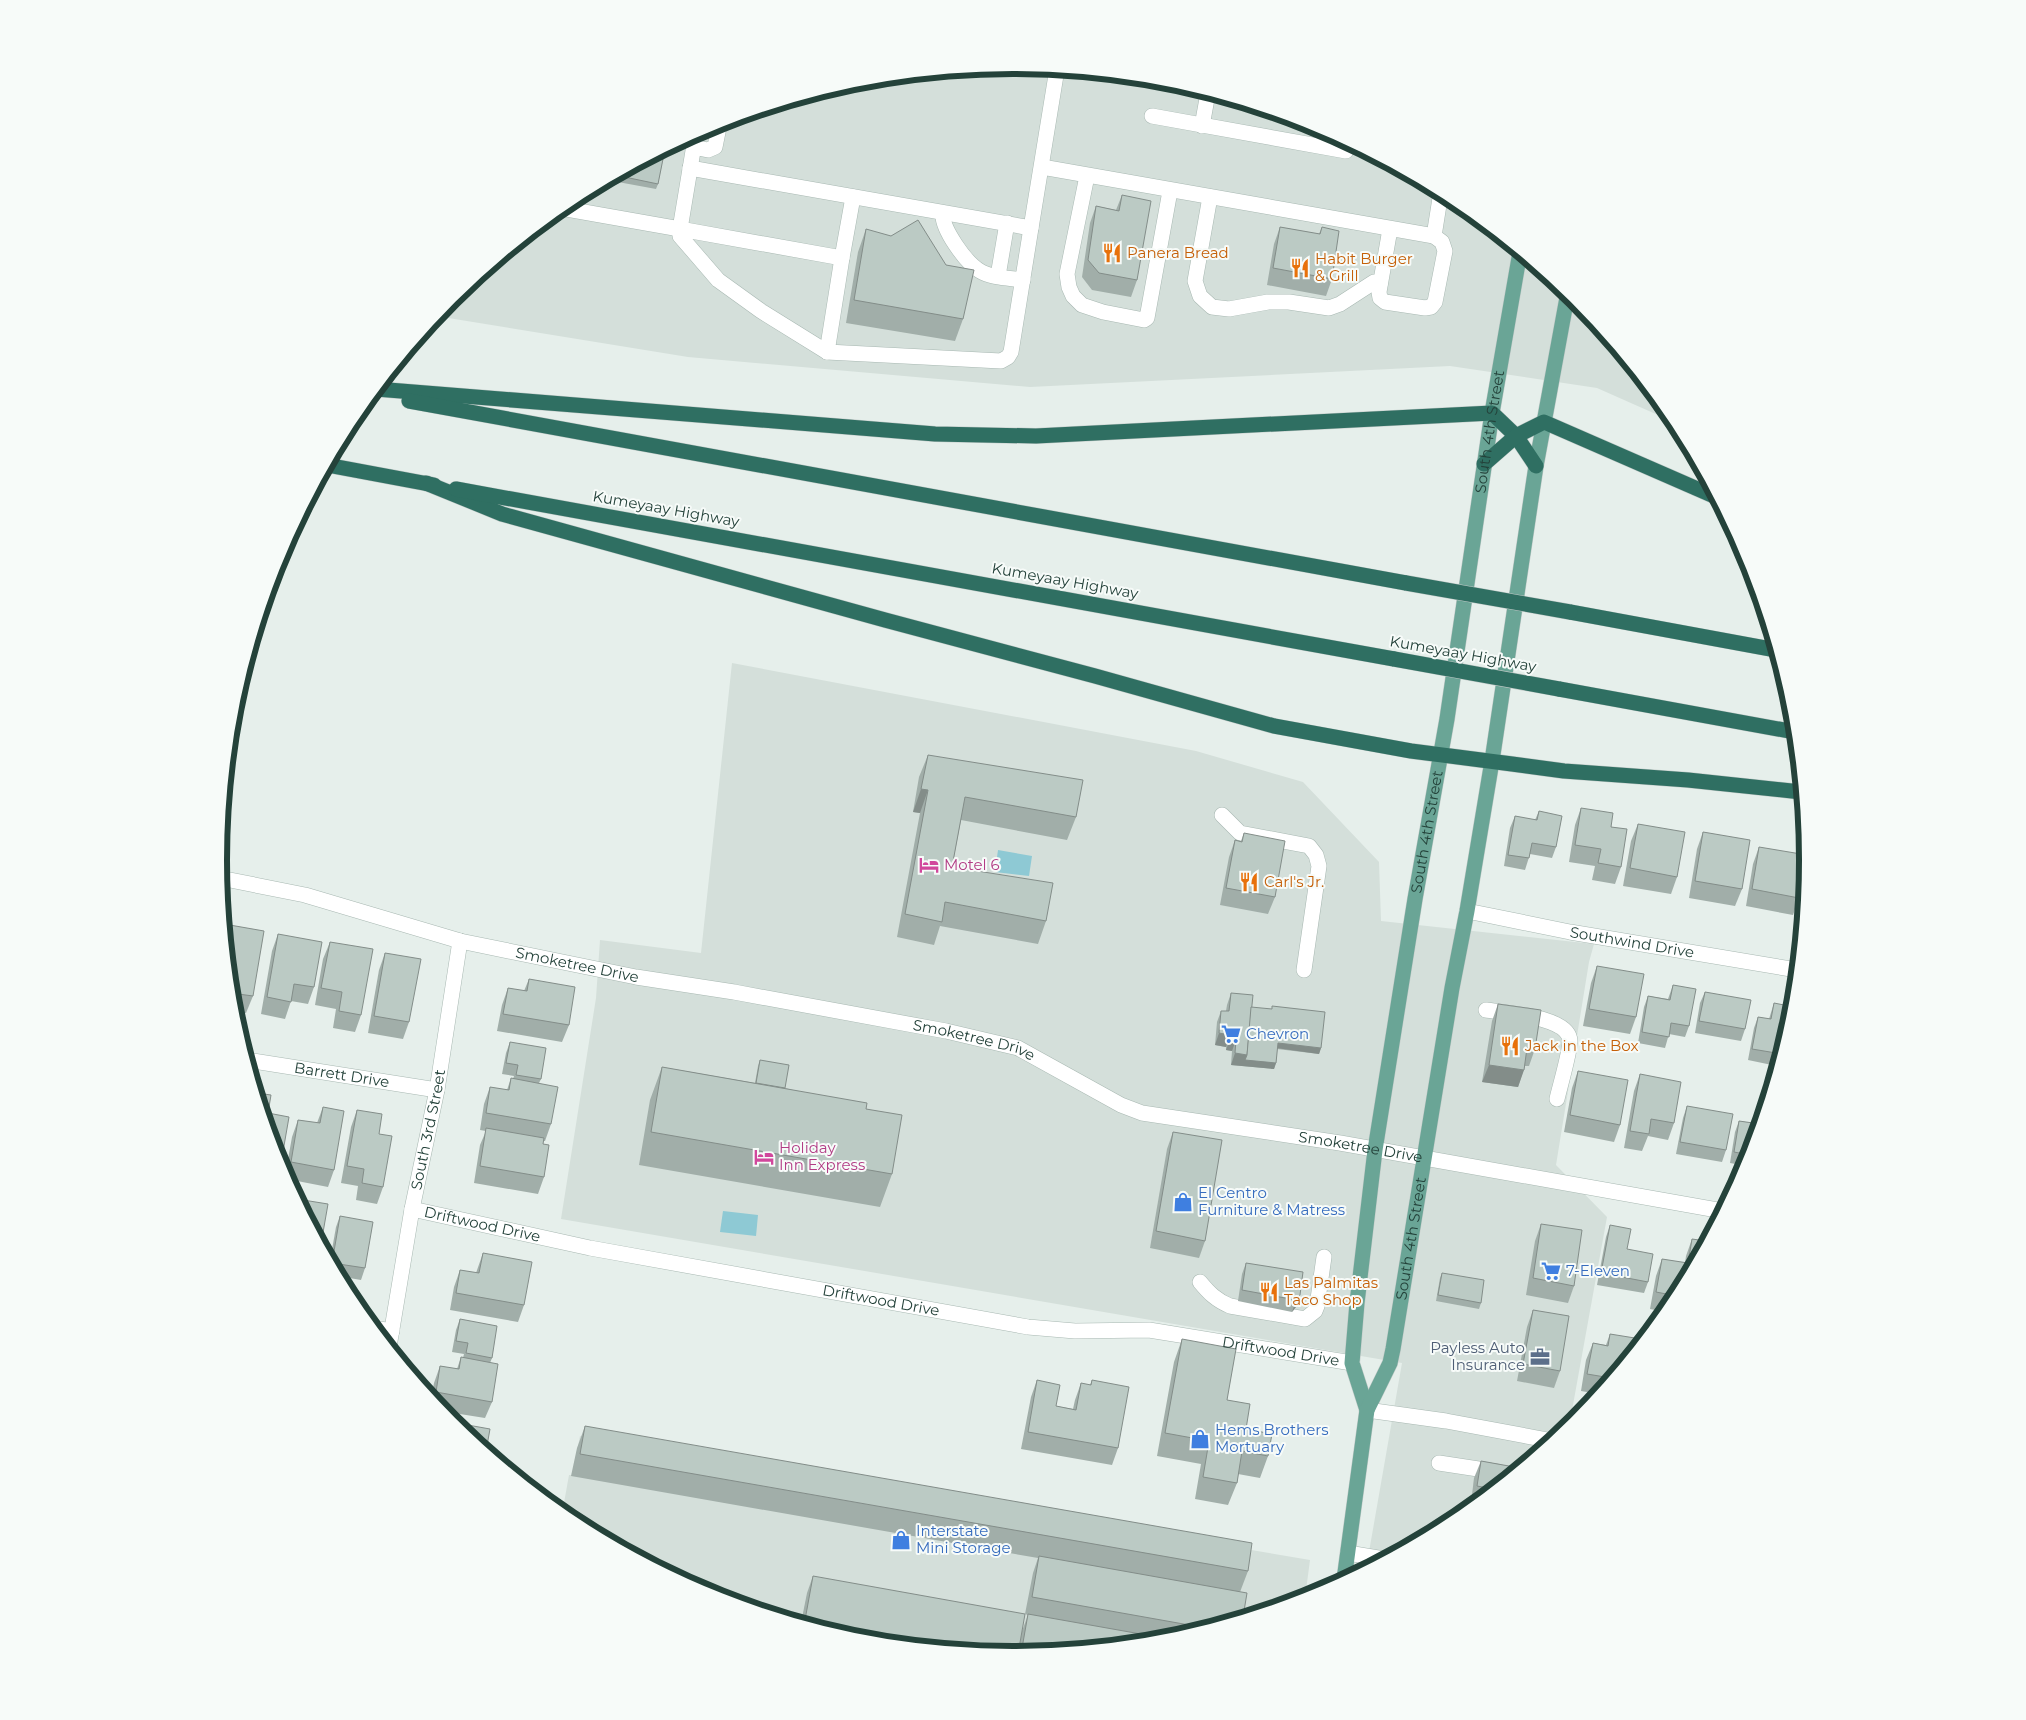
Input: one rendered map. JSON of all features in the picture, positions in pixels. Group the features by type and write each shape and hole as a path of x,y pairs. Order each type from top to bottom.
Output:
{"highway":[{"path":"383,390 934,434 1036,436 1492,413 1516,436 1536,466"},
{"path":"379,395 1770,649"},
{"path":"1484,464 1516,436 1544,422 1708,494"},
{"name":"Kumeyaay Highway","path":"333,466 1788,731"},
{"path":"426,483 502,514 1274,726 1440,755 1564,770 1796,792"}],"main road":[{"name":"South 4th Street","path":"1367,1410 1352,1362 1375,1150 1440,755 1492,413 1519,259"},
{"name":"South 4th Street","path":"1345,1572 1367,1410 1390,1363 1492,761 1536,466 1566,301"}],"street":[{"path":"694,142 680,236 718,280 761,311 827,352 1001,361 1008,357 1011,352 1056,75"},
{"path":"1202,126 1207,99"},
{"path":"1152,116 1346,151"},
{"path":"696,141 708,150 715,148 718,132"},
{"path":"1042,167 1434,236 1442,242 1445,251 1435,302 1431,307 1424,308 1385,302 1380,298 1380,284 1390,229"},
{"path":"690,168 1031,228"},
{"path":"1086,176 1067,274 1073,296 1082,305 1103,312 1144,320 1147,318 1170,191"},
{"path":"827,352 852,197"},
{"path":"1210,197 1195,281 1200,296 1212,307 1229,309 1268,302 1289,302 1329,308 1340,304 1374,282 1380,284"},
{"path":"1434,236 1440,200"},
{"path":"571,210 842,258"},
{"path":"943,212 943,224 970,264 980,272 1023,280"},
{"path":"998,276 1007,224"},
{"path":"1222,815 1240,833 1308,846 1316,855 1318,866 1304,970"},
{"name":"Smoketree Drive","path":"227,879 305,895 460,941 636,978 734,992 952,1032 1018,1048 1121,1105 1142,1112 1424,1158 1717,1210"},
{"name":"Southwind Drive","path":"1467,911 1570,932 1792,969"},
{"name":"South 3rd Street","path":"390,1340 412,1209 437,1090 460,941"},
{"path":"1486,1010 1544,1019 1566,1032 1570,1041 1557,1099"},
{"name":"Barrett Drive","path":"254,1061 437,1090"},
{"name":"Driftwood Drive","path":"412,1209 590,1248 1028,1327 1075,1331 1148,1330 1352,1362"},
{"path":"1200,1282 1210,1294 1230,1306 1305,1318 1315,1312 1317,1306 1324,1257"},
{"path":"382,1329 392,1331"},
{"path":"1367,1410 1446,1421 1544,1439"},
{"path":"1439,1463 1505,1473"},
{"path":"1348,1553 1375,1558"}],"shaded area":[{"path":"962,75 1064,75 1116,80 1166,89 1266,115 1361,155 1406,179 1450,206 1492,236 1569,304 1637,381 1663,417 1597,388 1450,366 1030,387 688,357 445,317 495,269 534,236 576,206 620,179 665,155 760,115 860,89 910,80"},
{"path":"732,663 1196,751 1303,782 1379,862 1381,921 1594,944 1589,962 1556,1165 1607,1217 1571,1413 1492,1484 1450,1514 1381,1554 1369,1552 1402,1363 561,1219 596,998 600,940 701,953"},
{"name":"Interstate Mini Storage","path":"580,1436 1310,1560 1306,1589 1266,1605 1216,1619 1116,1640 1064,1645 1013,1646 962,1645 910,1640 860,1631 760,1605 665,1565 620,1541 564,1505 569,1475 572,1475"}],"water":[{"path":"998,850 1032,856 1029,876 995,872"},
{"path":"723,1211 758,1215 756,1236 720,1232"}],"building":[{"path":"664,156 658,184 624,177"},
{"name":"Panera Bread","path":"1122,195 1151,201 1137,280 1099,273 1088,260 1096,206 1119,211"},
{"path":"918,220 946,265 974,270 963,319 854,300 866,229 891,236"},
{"path":"1280,227 1320,234 1322,227 1339,231 1332,279 1273,268"},
{"path":"928,755 1083,780 1076,817 965,797 952,867 1053,883 1046,921 945,902 942,922 905,914 928,790 921,789"},
{"path":"1581,808 1613,813 1611,827 1627,829 1621,867 1598,863 1601,849 1575,845"},
{"path":"1539,811 1562,816 1556,847 1532,843 1529,858 1508,855 1515,816 1537,820"},
{"path":"1638,824 1685,832 1677,877 1630,868"},
{"path":"1703,832 1750,840 1742,889 1695,881"},
{"name":"Carl's Jr.","path":"1244,833 1285,841 1275,897 1226,888 1235,840 1242,842"},
{"path":"1759,847 1799,854 1798,898 1752,889"},
{"path":"229,925 264,931 253,996 239,994"},
{"path":"278,934 322,942 314,987 294,984 291,1002 267,997"},
{"path":"330,942 373,949 361,1015 339,1011 342,992 321,988"},
{"path":"385,953 421,959 409,1022 374,1016"},
{"path":"1597,966 1644,974 1636,1017 1589,1009"},
{"path":"529,979 575,987 569,1025 503,1014 508,988 527,991"},
{"path":"1673,985 1696,989 1689,1026 1671,1023 1669,1037 1642,1032 1648,996 1670,1000"},
{"path":"1705,992 1751,1000 1745,1029 1699,1021"},
{"name":"Chevron","path":"1231,993 1253,995 1247,1055 1235,1053 1236,1040 1230,1039 1230,1035 1219,1033 1221,1011 1229,1011"},
{"path":"1774,1003 1785,1005 1774,1053 1752,1049 1758,1017 1771,1019"},
{"name":"Jack in the Box","path":"1498,1004 1541,1010 1535,1049 1527,1048 1524,1070 1489,1065"},
{"name":"Chevron","path":"1272,1006 1325,1012 1321,1048 1278,1043 1276,1063 1245,1060 1251,1007 1272,1009"},
{"path":"510,1042 546,1048 541,1079 516,1075 518,1065 506,1063"},
{"path":"760,1060 789,1065 785,1088 756,1083"},
{"path":"662,1067 867,1103 866,1109 902,1115 892,1174 651,1132"},
{"path":"1578,1071 1628,1080 1620,1125 1570,1115"},
{"path":"1640,1074 1681,1082 1674,1123 1651,1119 1649,1134 1630,1131"},
{"path":"511,1078 558,1087 551,1124 486,1113 490,1087 509,1090"},
{"path":"263,1094 271,1095 268,1113"},
{"path":"1687,1106 1733,1114 1726,1150 1680,1142"},
{"path":"323,1107 344,1111 334,1170 291,1162 298,1120 320,1123"},
{"path":"357,1110 382,1114 379,1134 392,1136 383,1187 362,1183 364,1169 347,1166"},
{"path":"268,1113 289,1117 283,1151"},
{"path":"1739,1121 1754,1123 1742,1153 1734,1152"},
{"path":"486,1128 544,1138 543,1144 549,1145 544,1177 480,1166"},
{"name":"El Centro Furniture & Matress","path":"1173,1132 1222,1140 1205,1241 1156,1231"},
{"path":"305,1200 328,1204 323,1235"},
{"path":"340,1216 373,1222 365,1268 339,1264 333,1255"},
{"name":"7-Eleven","path":"1541,1224 1582,1230 1574,1286 1533,1278"},
{"path":"1610,1225 1631,1229 1627,1249 1653,1254 1648,1282 1601,1273"},
{"path":"1692,1239 1701,1240 1694,1253 1688,1263"},
{"path":"483,1253 532,1262 524,1305 456,1293 460,1270 479,1273"},
{"path":"1662,1259 1688,1263 1669,1294 1656,1292"},
{"path":"1246,1263 1303,1272 1300,1295 1296,1300 1242,1290"},
{"path":"1442,1273 1484,1280 1481,1303 1438,1295"},
{"name":"Payless Auto Insurance","path":"1533,1310 1569,1316 1560,1371 1523,1364"},
{"path":"460,1319 497,1326 492,1358 466,1353 468,1343 456,1341"},
{"path":"1610,1334 1637,1338 1605,1377 1587,1374 1593,1343 1608,1346"},
{"name":"Hems Brothers Mortuary","path":"1182,1339 1236,1349 1227,1400 1250,1404 1246,1429 1272,1434 1268,1456 1242,1451 1237,1483 1203,1477 1209,1441 1165,1433"},
{"path":"461,1357 498,1364 492,1402 436,1392 440,1366 459,1369"},
{"path":"1037,1380 1060,1385 1056,1406 1076,1410 1081,1383 1091,1385 1092,1380 1129,1387 1118,1448 1028,1432"},
{"path":"467,1425 490,1429 487,1444"},
{"path":"585,1426 1252,1543 1248,1571 580,1454"},
{"path":"1481,1461 1512,1467 1487,1488 1477,1486"},
{"path":"1039,1556 1247,1593 1244,1611 1190,1625 1032,1597"},
{"path":"813,1576 1025,1614 1019,1646 1013,1646 962,1645 928,1642 840,1626 805,1618"},
{"path":"1028,1614 1145,1635 1116,1640 1064,1645 1022,1646"}],"place":[{"name":"Panera Bread","path":"1112,253"},
{"name":"Habit Burger & Grill","path":"1300,268"},
{"name":"Motel 6","path":"929,865"},
{"name":"Carl's Jr.","path":"1249,882"},
{"name":"Chevron","path":"1231,1034"},
{"name":"Jack in the Box","path":"1510,1046"},
{"name":"Holiday Inn Express","path":"764,1157"},
{"name":"El Centro Furniture & Matress","path":"1183,1202"},
{"name":"7-Eleven","path":"1551,1271"},
{"name":"Las Palmitas Taco Shop","path":"1269,1292"},
{"name":"Payless Auto Insurance","path":"1540,1357"},
{"name":"Hems Brothers Mortuary","path":"1200,1439"},
{"name":"Interstate Mini Storage","path":"901,1540"}]}
